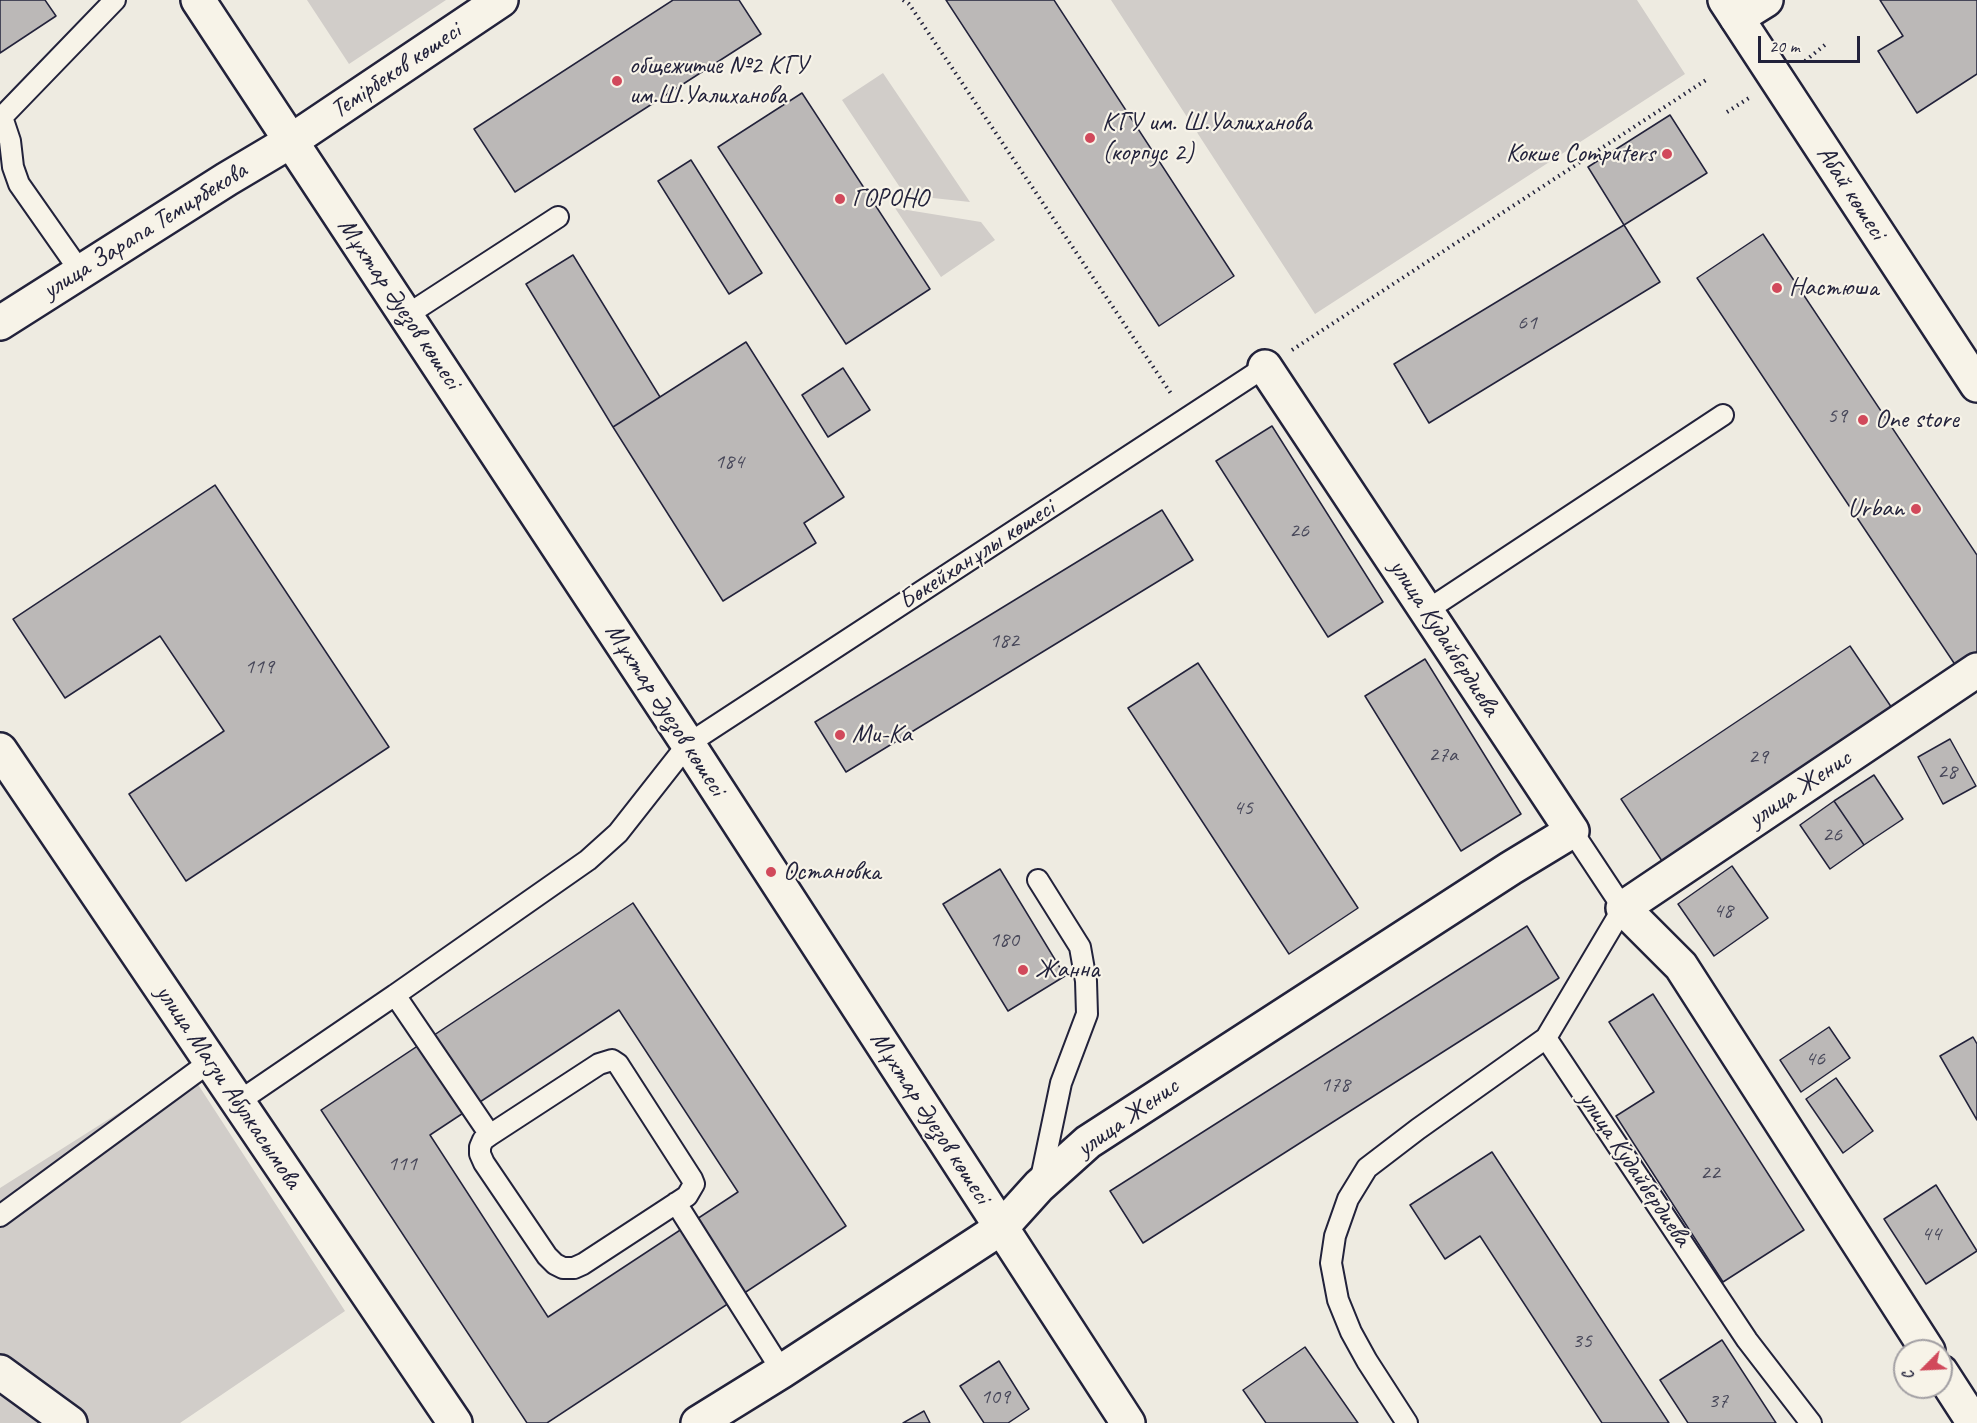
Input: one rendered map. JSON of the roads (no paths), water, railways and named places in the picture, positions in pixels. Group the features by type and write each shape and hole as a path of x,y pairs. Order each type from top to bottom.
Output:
{"street":[{"name":"Мұхтар Әуезов көшесі","path":"198,0 688,744 1128,1423"},
{"name":"Темірбеков көшесі","path":"291,141 501,0"},
{"path":"1731,9 1766,0"},
{"name":"Абай көшесі","path":"1731,9 1977,385"},
{"name":"улица Зарапа Темирбекова","path":"0,322 291,141"},
{"name":"улица Кудайбердиева","path":"1265,367 1572,831"},
{"name":"улица Женис","path":"1623,908 1977,670"},
{"name":"улица Магзи Абулкасымова","path":"0,750 455,1423"},
{"name":"улица Женис","path":"698,1423 1001,1228 1039,1186 1088,1142 1511,868 1572,831"},
{"name":"улица Кудайбердиева","path":"1623,908 1681,966 1920,1339"},
{"path":"0,1372 70,1423"},
{"path":"1953,1391 1974,1423"}],"lane":[{"path":"80,271 19,184 13,167 10,141 1,115 115,0"},
{"path":"407,315 558,217"},
{"name":"Бөкейханұлы көшесі","path":"238,1102 588,860 618,833 688,744 1265,367"},
{"path":"1426,611 1723,415"},
{"name":"улица Кудайбердиева","path":"1572,831 1623,908"},
{"path":"1038,880 1080,947 1086,981 1087,1014 1061,1083 1039,1186"},
{"path":"1407,1423 1367,1362 1338,1300 1331,1263 1335,1236 1348,1199 1367,1168 1546,1038 1623,908"},
{"path":"395,995 490,1135"},
{"name":"улица Кудайбердиева","path":"1546,1038 1747,1341 1811,1423"},
{"path":"612,1060 623,1071 694,1184 691,1191 676,1203 583,1264 574,1268 563,1268 547,1256 484,1163 480,1147 483,1140 490,1135 599,1064 612,1060"},
{"path":"0,1216 211,1061"},
{"path":"676,1203 782,1371"}],"place":[{"name":"общежитие №2 КГУ им.Ш.Уалиханова","path":"617,81"},
{"name":"КГУ им. Ш.Уалиханова (корпус 2)","path":"1090,138"},
{"name":"Кокше Computers","path":"1667,154"},
{"name":"ГОРОНО","path":"840,199"},
{"name":"Настюша","path":"1777,288"},
{"name":"One store","path":"1863,420"},
{"name":"Urban","path":"1916,509"},
{"name":"Ми-Ка","path":"840,735"},
{"name":"Остановка","path":"771,872"},
{"name":"Жанна","path":"1023,970"}]}
